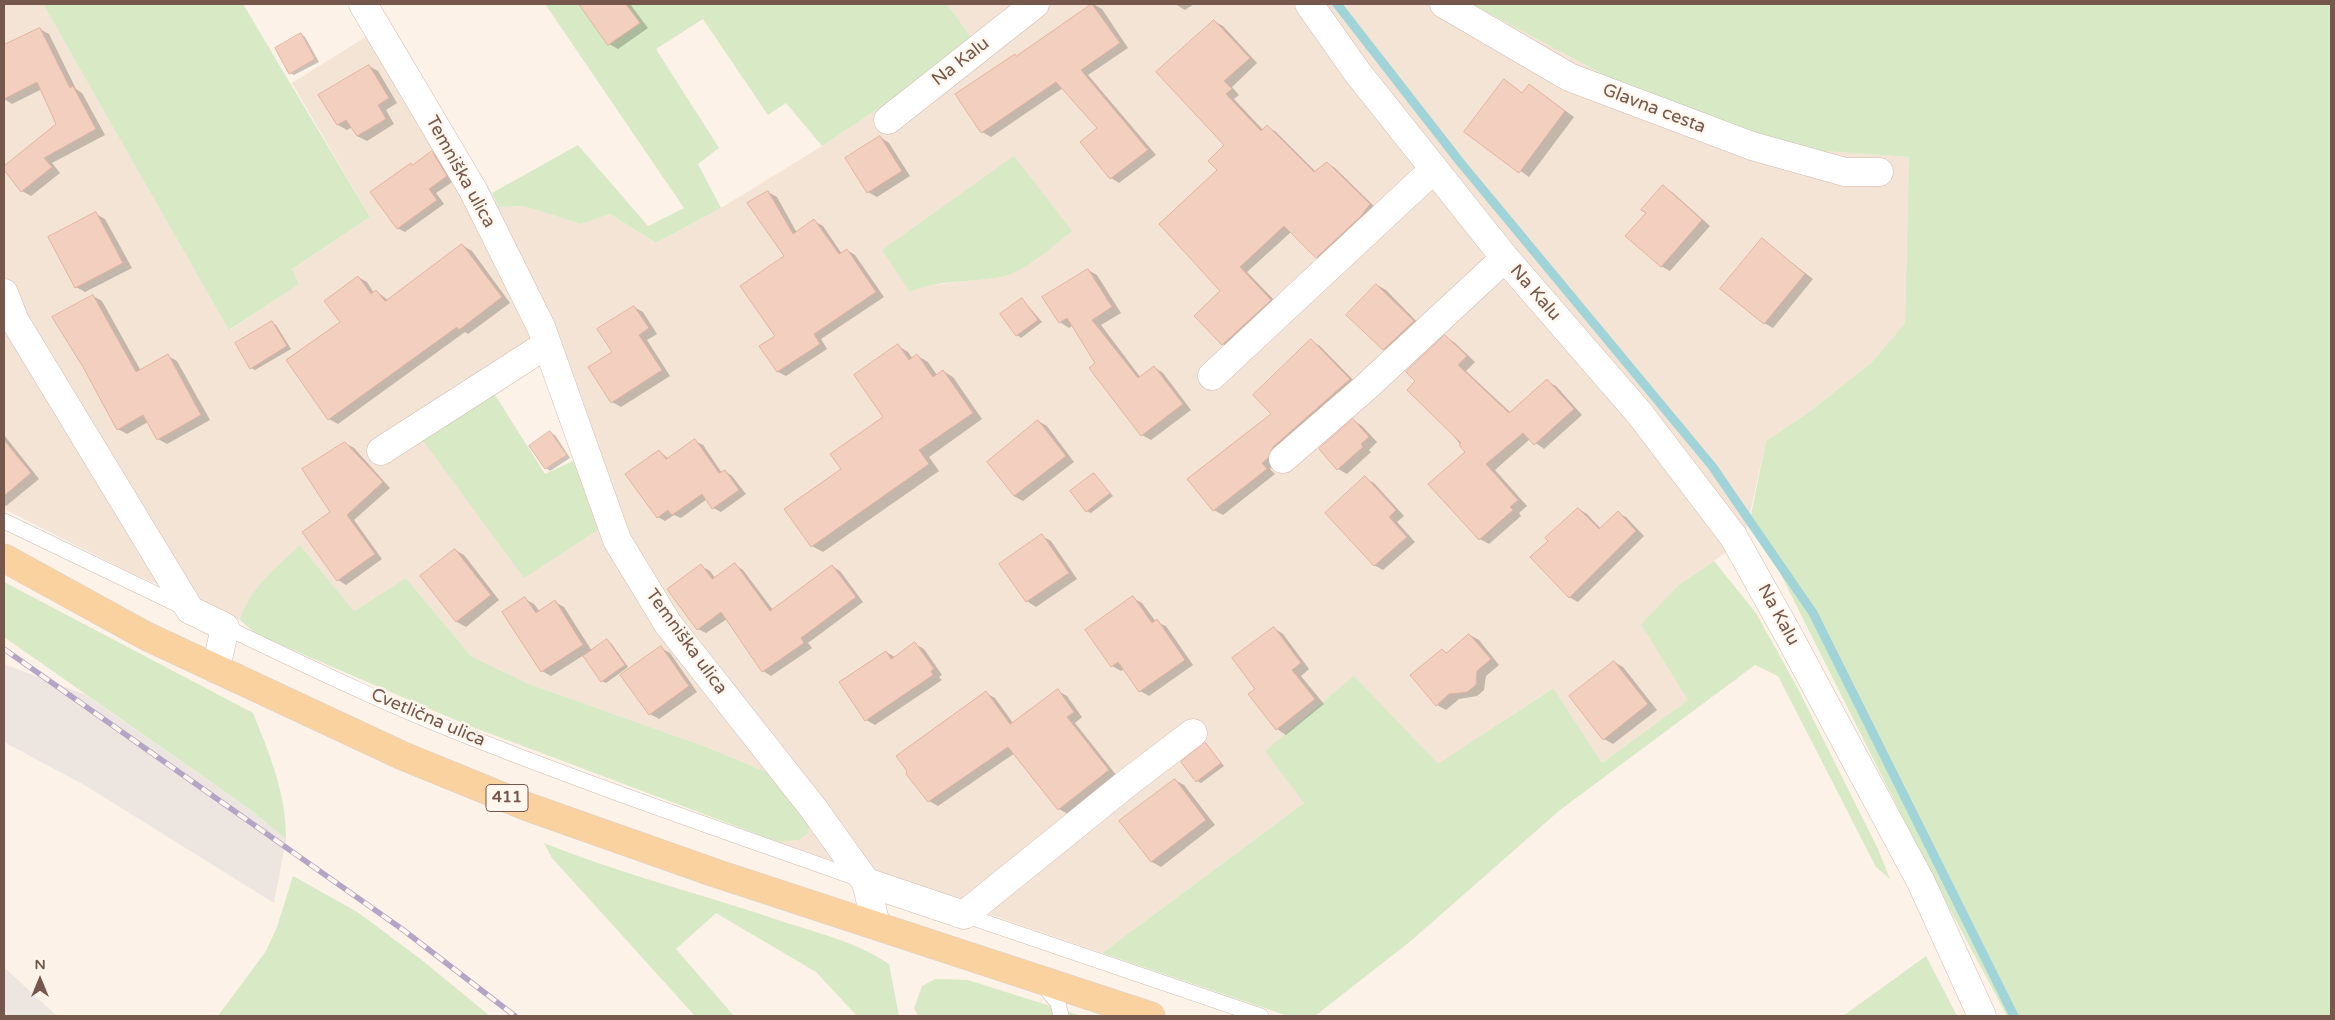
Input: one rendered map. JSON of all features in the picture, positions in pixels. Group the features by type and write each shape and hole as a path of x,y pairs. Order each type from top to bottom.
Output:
{"main road":[{"name":"411","path":"4,558 146,636 403,756 528,807 715,873 1151,1016"}],"street":[{"name":"Temniška ulica","path":"362,4 472,190 541,327 617,540 668,624 807,801 866,882"},
{"name":"Na Kalu","path":"888,120 1035,4"},
{"name":"Na Kalu","path":"1309,4 1356,72 1505,258 1640,414 1733,536 1921,882 1982,1016"},
{"name":"Glavna cesta","path":"1444,4 1569,77 1752,146 1845,172 1879,172"},
{"path":"1212,376 1434,169"},
{"name":"Na Kalu","path":"1283,459 1365,388 1505,258"},
{"path":"4,293 15,321 190,610"},
{"path":"381,451 546,345"},
{"name":"Cvetlična ulica","path":"190,610 225,627"},
{"path":"216,669 225,627"},
{"path":"866,882 964,915 1131,780 1193,733"},
{"path":"866,882 876,925"}],"lane":[{"name":"Cvetlična ulica","path":"4,520 190,610"},
{"name":"Cvetlična ulica","path":"225,627 326,675 465,736 866,882"},
{"path":"964,915 1261,1016"},
{"path":"1036,978 1058,1003 1061,1016"}],"shaded area":[{"path":"4,4 43,4 230,330 299,283 291,270 370,217 292,83 388,23 499,207 523,206 581,224 610,214 656,243 721,208 822,146 976,44 947,4 1472,4 1693,123 1823,151 1909,157 1905,323 1872,362 1809,412 1766,441 1744,540 1680,584 1688,700 1602,763 1552,688 1438,765 1304,803 1102,953 778,842 799,840 767,772 706,747 529,684 471,656 406,578 354,611 300,545 249,600 240,620 127,571 4,509","holes":["1036,260 1003,277 923,286","530,362 543,369 598,528 419,435"]},
{"path":"4,664 86,695 251,810 286,839 274,903 86,786 4,742"},
{"path":"4,967 57,1016 4,1016"}],"green space":[{"path":"43,4 243,4 370,217 292,269 299,284 229,330"},
{"path":"545,4 947,4 976,44 822,146 786,103 768,115 703,19 656,49 719,148 698,164 721,208 656,243 610,214 581,224 523,206 499,207 492,193 578,145 648,226 684,208"},
{"path":"1472,4 2331,4 2331,1016 2007,1016 1930,872 1751,515 1766,441 1809,412 1872,362 1905,323 1909,157 1823,151 1693,123"},
{"path":"1014,156 1072,231 1038,258 1010,274 990,279 932,285 910,292 882,250"},
{"path":"490,387 545,474 575,460 599,529 524,578 419,435"},
{"path":"300,545 354,611 406,578 471,656 529,684 706,747 767,772 809,819 808,833 799,840 778,842 467,725 256,634 240,620 244,609 257,588"},
{"path":"1714,561 1756,613 1797,687 1878,849 1890,879 1876,867 1778,676 1755,665 1560,810 1412,940 1315,1016 1288,1016 1102,953 1304,803 1265,751 1354,676 1438,764 1553,688 1602,763 1688,700 1641,624 1680,584"},
{"path":"4,582 253,713 276,774 283,806 286,839 251,810 4,637"},
{"path":"544,843 634,875 826,935 865,950 889,964 899,1016 857,1016 816,972 716,913 676,949 734,1016 695,1016 552,858"},
{"path":"293,876 359,913 423,961 490,1016 218,1016 266,951 277,927"},
{"path":"1926,956 1957,1016 1843,1016"},
{"path":"935,979 968,980 1082,1016 918,1016 914,1008 922,986"}],"building":[{"path":"579,4 626,4 640,23 608,45"},
{"path":"1092,4 1120,43 1081,70 1148,150 1110,179 1080,142 1097,128 1056,82 981,133 955,94 1015,54 1016,56"},
{"path":"1214,20 1250,58 1224,81 1232,89 1226,94 1261,131 1267,125 1314,172 1327,162 1370,204 1361,216 1316,258 1284,226 1240,267 1271,300 1222,345 1194,316 1220,291 1159,224 1217,170 1208,161 1224,145 1156,72"},
{"path":"40,28 70,88 73,86 96,129 44,158 52,167 21,192 4,170 4,166 56,124 37,82 4,99 4,45"},
{"path":"301,33 315,59 289,74 275,48"},
{"path":"369,65 389,98 378,105 386,119 357,136 346,120 337,125 318,95"},
{"path":"1504,79 1522,93 1529,84 1565,111 1519,173 1464,132"},
{"path":"880,136 902,171 867,193 845,158"},
{"path":"432,151 447,176 429,189 437,200 397,229 370,192 411,163 412,165"},
{"path":"1663,185 1702,220 1661,267 1625,236 1646,213 1641,210"},
{"path":"768,191 793,234 814,219 839,254 847,249 876,292 814,334 820,344 777,372 759,346 775,336 740,286 784,256 747,203"},
{"path":"96,212 123,263 75,288 48,237"},
{"path":"1762,238 1805,274 1764,324 1720,289"},
{"path":"462,244 502,297 459,330 457,327 328,420 286,360 340,322 324,301 358,276 371,294 376,290 385,301"},
{"path":"1088,269 1112,307 1092,320 1138,378 1154,366 1183,404 1141,436 1089,368 1095,363 1067,318 1059,323 1042,297"},
{"path":"1376,284 1414,321 1383,350 1346,315"},
{"path":"93,295 136,372 168,354 201,415 157,440 143,415 117,430 83,367 52,317"},
{"path":"1022,298 1038,320 1016,336 1000,314"},
{"path":"634,306 649,328 639,335 662,370 611,403 588,367 612,352 597,329"},
{"path":"272,321 287,346 250,369 235,343"},
{"path":"1445,335 1467,356 1458,365 1509,413 1547,379 1574,409 1534,445 1523,433 1486,464 1518,500 1510,507 1513,510 1479,540 1428,484 1465,452 1459,445 1461,443 1407,390 1415,381 1406,372"},
{"path":"1311,339 1350,379 1273,447 1268,458 1262,463 1267,469 1213,511 1187,479 1271,414 1253,395"},
{"path":"898,344 909,360 917,354 933,377 943,370 973,413 919,450 929,464 811,547 784,509 841,469 830,454 883,417 854,375"},
{"path":"1353,419 1369,437 1361,444 1363,447 1337,470 1319,449"},
{"path":"1038,420 1066,456 1014,496 987,462"},
{"path":"550,431 567,455 545,469 529,446"},
{"path":"695,439 719,473 725,470 739,490 712,509 702,494 672,515 668,510 657,518 625,474 659,450 666,459"},
{"path":"4,440 31,473 4,496"},
{"path":"345,442 383,482 347,515 375,554 337,581 302,532 330,512 302,469"},
{"path":"1094,473 1110,493 1086,512 1070,491"},
{"path":"1365,476 1396,510 1389,517 1407,537 1374,566 1325,513"},
{"path":"1578,508 1599,529 1618,511 1636,531 1569,598 1530,557 1548,541 1545,538"},
{"path":"1042,534 1069,573 1026,602 999,564"},
{"path":"455,549 491,595 456,622 420,576"},
{"path":"735,563 770,611 832,565 856,597 801,638 804,643 762,672 721,612 697,630 667,589 701,564 712,579"},
{"path":"1133,596 1152,623 1157,619 1185,660 1139,692 1118,662 1111,667 1085,630"},
{"path":"525,597 536,613 555,600 583,645 541,672 502,612"},
{"path":"1274,627 1301,663 1292,670 1315,699 1276,730 1248,694 1255,689 1232,658"},
{"path":"1469,634 1491,659 1477,671 1476,685 1467,692 1449,694 1436,706 1410,675 1442,649 1446,653"},
{"path":"607,639 625,665 601,682 583,656"},
{"path":"915,642 934,669 931,671 933,675 865,721 839,682 886,651 891,659"},
{"path":"661,646 689,686 649,715 620,675"},
{"path":"1614,661 1648,704 1603,740 1569,696"},
{"path":"1058,689 1074,712 1067,717 1109,770 1058,810 1008,747 928,802 906,774 907,771 896,756 986,691 1010,724"},
{"path":"1205,742 1221,763 1196,782 1181,762"},
{"path":"1175,779 1206,820 1151,862 1119,821"}],"waterway":[{"path":"1337,4 1460,162 1712,466 1813,613 2014,1016"}],"railway":[{"path":"4,649 402,929 515,1016"}]}
